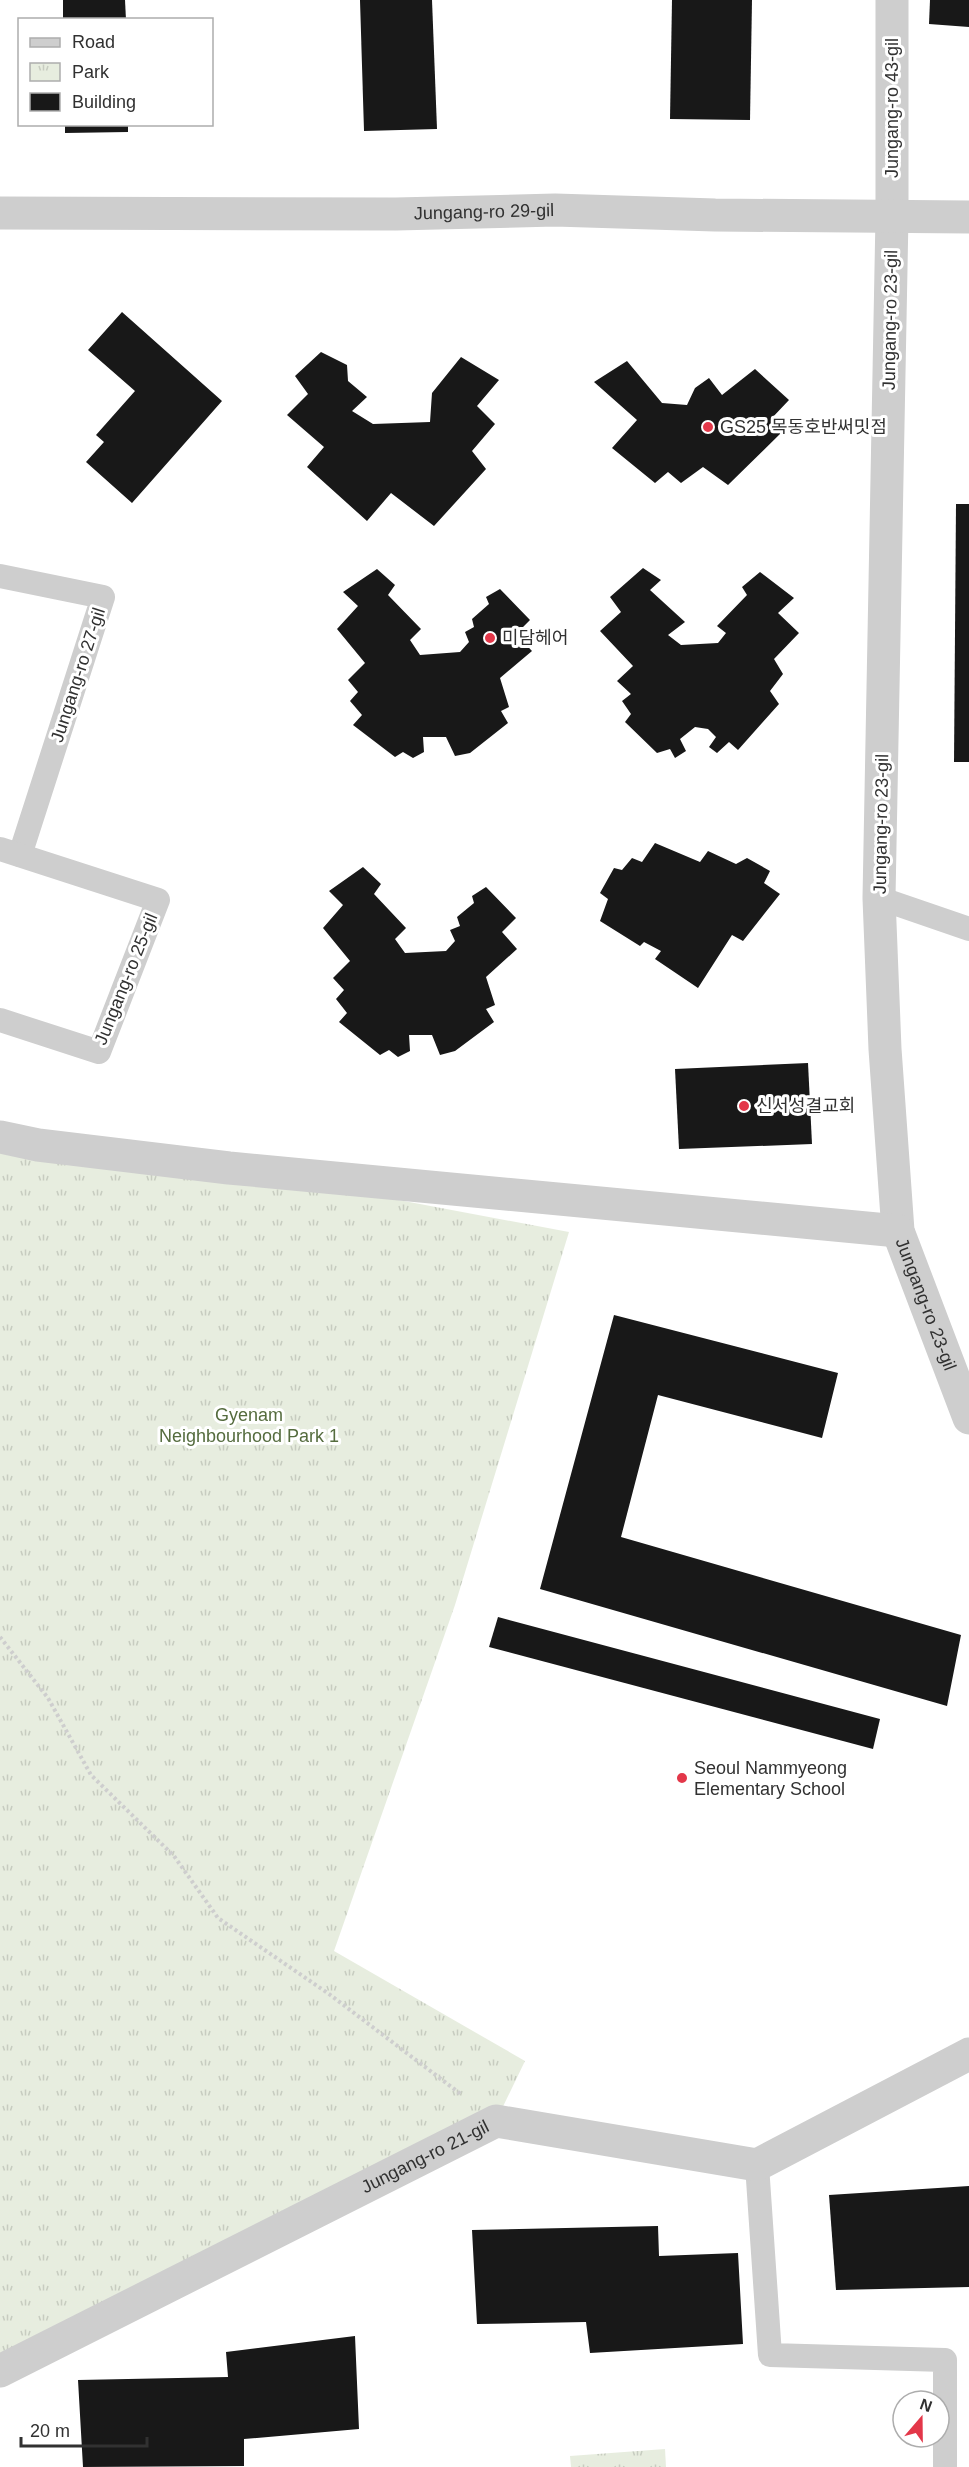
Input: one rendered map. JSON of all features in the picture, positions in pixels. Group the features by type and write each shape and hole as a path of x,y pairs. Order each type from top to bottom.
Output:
{"street":[{"name":"Jungang-ro 43-gil","path":"892,0 892,216"},
{"name":"Jungang-ro 29-gil","path":"0,213 396,214 555,210 715,215 969,217"},
{"name":"Jungang-ro 23-gil","path":"892,216 879,898 885,1049 898,1231 969,1418"},
{"path":"0,1137 38,1145 230,1168 898,1231"},
{"path":"757,2165 969,2054"},
{"name":"Jungang-ro 21-gil","path":"0,2371 496,2121 757,2165"}],"lane":[{"name":"Jungang-ro 27-gil","path":"0,576 103,597 10,852"},
{"name":"Jungang-ro 25-gil","path":"0,1020 99,1052 158,900 10,852"},
{"path":"879,898 969,929"},
{"path":"757,2165 770,2355 945,2360 945,2467"}],"path":[{"path":"0,1637 48,1698 91,1775 174,1856 218,1918 329,1994 496,2121"}],"green space":[{"name":"Gyenam Neighbourhood Park 1","path":"0,1137 229,1168 569,1232 455,1605 334,1951 525,2061 496,2121 0,2371"},
{"path":"665,2449 666,2467 571,2467 570,2456"}],"building":[{"path":"63,0 125,0 126,18 63,18"},
{"path":"360,0 432,0 437,129 364,131"},
{"path":"672,0 752,0 750,120 670,119"},
{"path":"930,0 969,0 969,27 929,24"},
{"path":"65,126 128,126 128,132 65,133"},
{"path":"122,312 222,401 132,503 86,462 104,442 96,435 135,391 88,350"},
{"path":"321,352 347,365 348,381 367,397 352,411 373,424 430,422 432,393 461,357 499,380 477,406 495,424 472,451 486,469 434,526 391,493 367,521 307,467 324,447 287,415 308,394 295,376"},
{"path":"627,361 662,403 687,405 695,388 709,378 722,395 755,369 789,400 771,419 782,432 728,485 703,467 681,483 668,472 655,483 612,448 637,420 594,382"},
{"path":"956,504 969,504 969,762 954,762"},
{"path":"643,568 661,580 650,590 685,622 668,635 681,645 718,643 726,633 717,626 747,595 742,587 760,572 794,598 778,613 799,633 774,659 783,674 770,691 779,704 738,750 729,742 717,753 709,747 716,737 708,729 695,727 680,739 686,751 675,758 670,749 657,753 625,722 631,714 622,701 631,694 617,681 633,666 600,631 621,612 610,597"},
{"path":"377,569 395,585 388,595 421,629 410,640 420,655 460,652 469,642 465,632 474,627 472,619 489,604 486,597 500,589 530,620 516,634 532,651 500,678 509,707 501,711 508,723 470,753 455,756 446,737 423,737 424,752 413,758 403,752 395,757 353,725 362,715 350,701 358,692 348,680 365,663 337,629 358,606 343,592"},
{"path":"655,843 700,862 708,851 736,864 747,858 770,871 764,883 780,894 743,941 732,935 698,988 655,959 661,951 644,942 640,946 600,921 608,899 600,893 614,868 622,870 632,858 642,862"},
{"path":"363,867 381,884 374,894 406,928 395,939 405,953 446,951 455,941 450,930 460,926 457,917 474,903 472,896 486,887 516,918 502,932 517,949 486,977 495,1005 486,1009 494,1022 455,1051 440,1055 432,1035 409,1035 410,1051 398,1057 389,1050 380,1055 339,1022 347,1013 336,999 344,990 333,978 350,961 323,928 343,905 329,891"},
{"name":"신서성결교회","path":"808,1063 812,1144 679,1149 675,1069"},
{"path":"614,1315 838,1373 822,1438 658,1395 621,1537 961,1635 947,1706 540,1589"},
{"path":"498,1617 880,1719 873,1749 489,1647"},
{"path":"969,2186 969,2287 836,2290 829,2195"},
{"path":"658,2226 659,2256 738,2253 743,2344 590,2353 586,2322 477,2324 472,2230"},
{"path":"355,2336 359,2429 244,2439 244,2466 83,2467 78,2380 228,2377 226,2352"}],"place":[{"name":"GS25 목동호반써밋점","path":"708,427"},
{"name":"미담헤어","path":"490,638"},
{"name":"신서성결교회","path":"744,1106"},
{"name":"Seoul Nammyeong Elementary School","path":"682,1778"}]}
